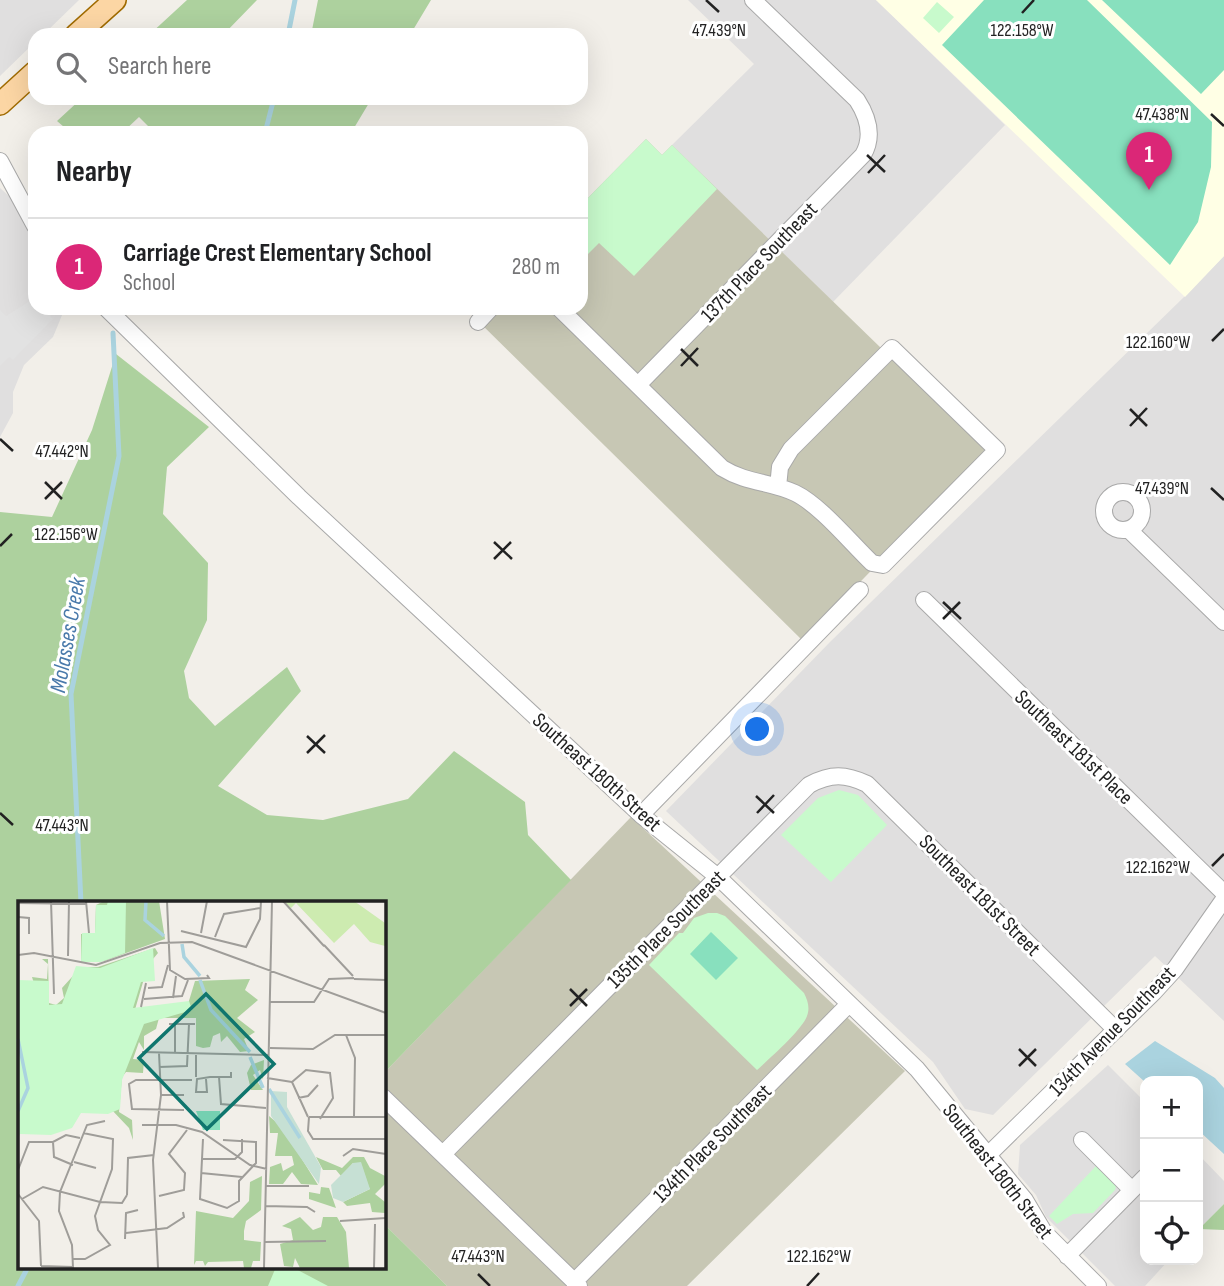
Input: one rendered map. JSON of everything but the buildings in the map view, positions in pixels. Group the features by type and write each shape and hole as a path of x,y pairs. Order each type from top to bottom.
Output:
{"main road":[{"path":"84,28 115,0"},
{"path":"0,104 28,78"}],"street":[{"name":"137th Place Southeast","path":"638,386 863,155 869,144 866,114 857,100 753,0"},
{"path":"0,161 28,213"},
{"name":"Southeast 180th Street","path":"113,315 281,479 641,815 718,877 917,1069 1025,1200 1044,1232 1098,1286"},
{"path":"478,323 485,315"},
{"path":"566,315 722,468 743,479 778,486 807,499 872,563 883,565 997,450 892,348 791,449 780,467 778,486"},
{"path":"1129,530 1224,622"},
{"path":"641,815 860,590"},
{"name":"Southeast 181st Place","path":"924,600 1224,893"},
{"name":"135th Place Southeast","path":"443,1154 810,785 822,778 836,775"},
{"name":"Southeast 181st Street","path":"836,775 852,777 867,784 1116,1030"},
{"name":"134th Avenue Southeast","path":"989,1154 1175,969 1224,899"},
{"name":"134th Place Southeast","path":"577,1284 849,1004"},
{"path":"385,1099 577,1284"},
{"path":"1082,1140 1132,1190"},
{"name":"Southeast 180th Street","path":"1067,1256 1140,1182"}],"shaded area":[{"path":"0,0 79,0 50,28 28,28 28,49 0,76"},
{"path":"688,0 876,0 1005,125 833,302 672,145 754,64"},
{"path":"876,0 1224,0 1224,256 1185,297"},
{"path":"646,139 662,155 672,145 987,451 803,641 473,316 588,315 588,198"},
{"path":"0,188 9,196 28,227 28,315 62,315 53,337 24,365 13,392 13,413 0,437"},
{"path":"1224,256 1224,1021 1155,956 993,1115 965,1109 933,1062 666,811 830,642"},
{"path":"28,302 28,315 50,315 53,319 13,360 9,357 0,366 0,310 6,316"},
{"path":"631,817 905,1071 687,1286 447,1286 385,1225 385,1072"},
{"path":"1108,1065 1140,1097 1140,1265 1164,1265 1145,1286 1115,1286 1046,1217 1036,1195 1018,1174 1020,1145"},
{"path":"1203,1159 1224,1181 1224,1204 1203,1225"}],"green space":[{"path":"187,0 257,0 230,28 157,28"},
{"path":"318,0 431,0 414,28 312,28"},
{"path":"984,0 1087,0 1212,122 1211,167 1198,222 1170,265 942,45"},
{"path":"1102,0 1224,0 1224,70 1201,94"},
{"path":"937,2 954,17 939,33 923,18"},
{"path":"74,105 368,105 355,126 148,126 139,117 129,126 63,126 57,121"},
{"path":"646,139 662,155 672,145 717,189 634,276 599,243 588,254 588,198"},
{"path":"116,354 209,427 167,467 163,514 208,563 207,620 184,671 189,698 215,726 287,667 301,691 218,786 267,815 323,820 408,799 454,751 525,802 528,835 571,880 385,1072 385,901 18,901 18,1268 385,1268 385,1225 447,1286 0,1286 0,512 52,517 92,430"},
{"path":"839,790 858,795 887,825 831,882 781,835 818,798"},
{"path":"708,913 725,916 804,993 807,1002 808,1013 799,1029 757,1070 649,965 679,933 683,933 694,918"},
{"path":"711,932 738,958 716,980 690,954"},
{"path":"1096,1166 1116,1186 1115,1190 1093,1213 1073,1214 1057,1224 1049,1216"},
{"path":"1224,1204 1224,1230 1203,1229 1203,1225"},
{"path":"276,1268 294,1268 328,1286 268,1286"}],"water":[{"path":"1155,1041 1215,1078 1224,1088 1224,1154 1203,1135 1203,1076 1140,1078 1125,1064"}],"waterway":[{"name":"Molasses Creek","path":"289,28 295,0"},
{"name":"Molasses Creek","path":"267,126 272,105"},
{"name":"Molasses Creek","path":"81,901 71,694 119,456 113,333"},
{"name":"Molasses Creek","path":"18,1286 27,1268"}],"place":[{"name":"Carriage Crest Elementary School","path":"1149,190"}]}
